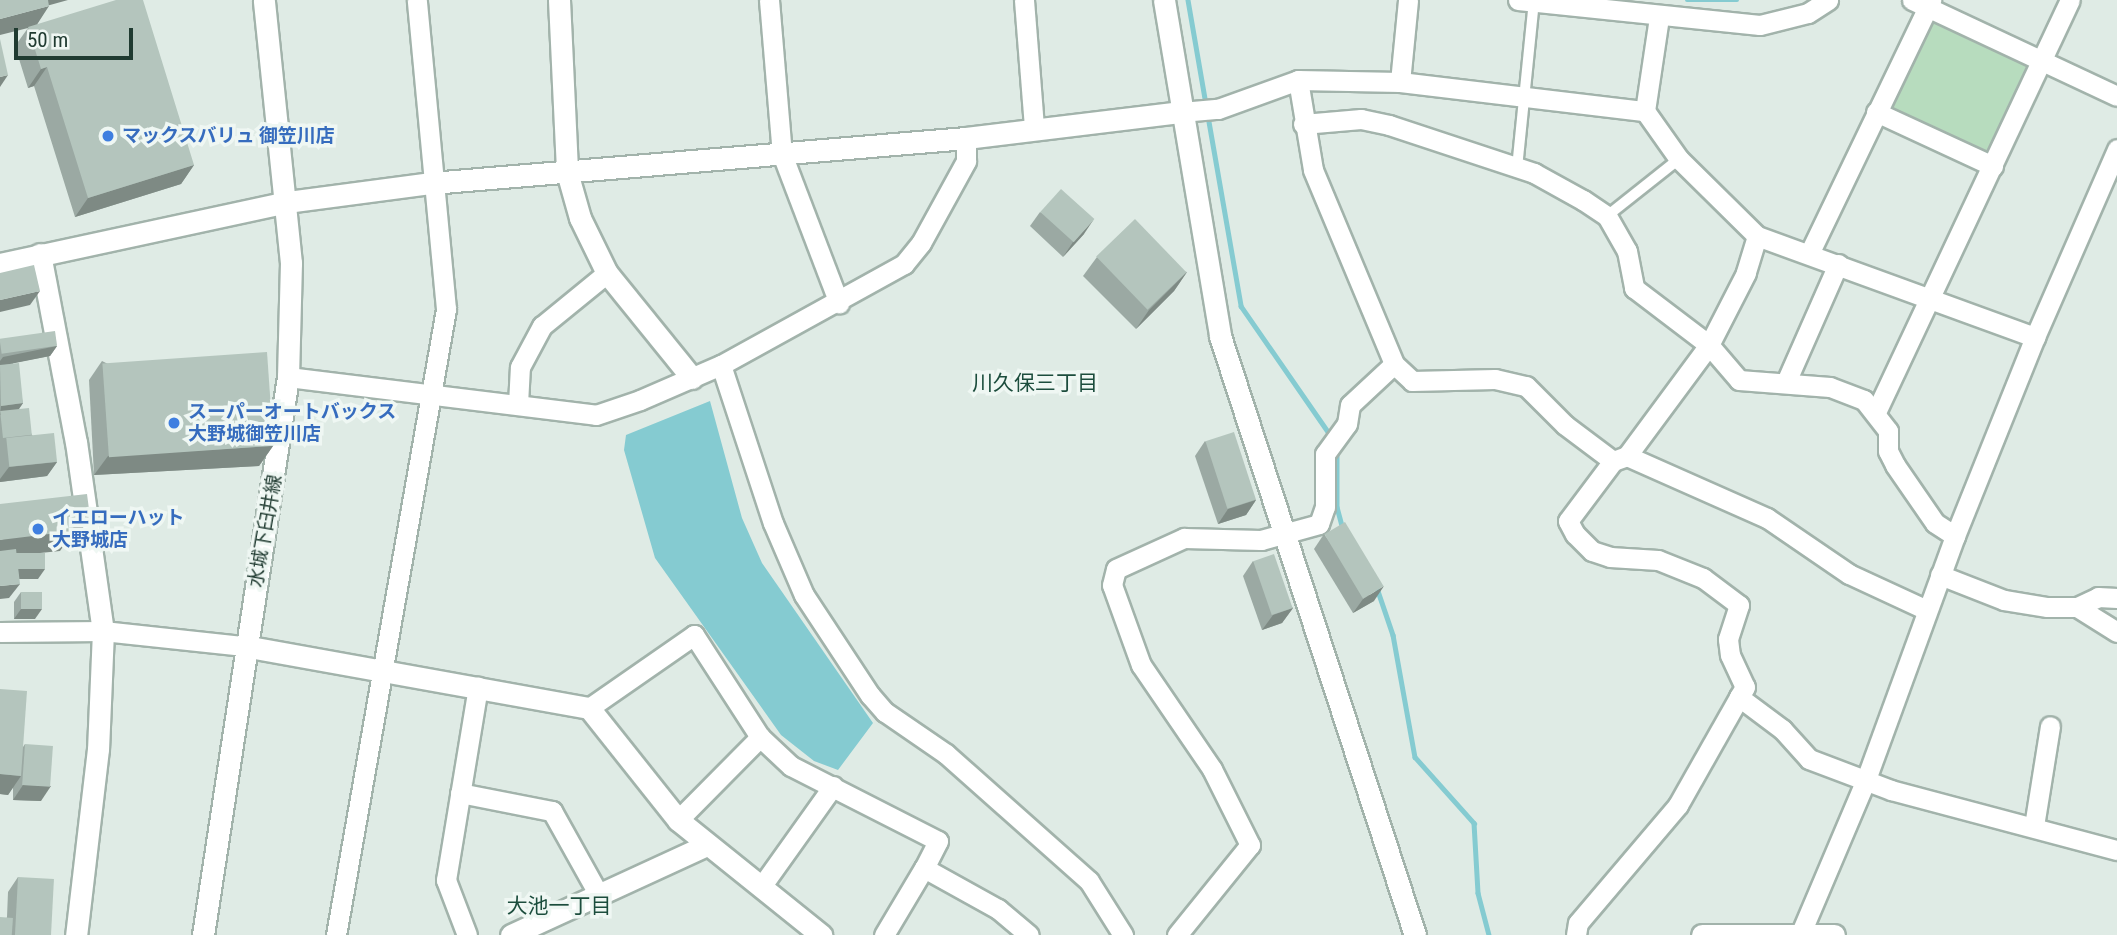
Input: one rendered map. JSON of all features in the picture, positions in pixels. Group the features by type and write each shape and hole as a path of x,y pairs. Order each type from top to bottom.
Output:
{"street":[{"name":"水城下臼井線","path":"203,935 244,646 288,377 291,263 287,202 264,0"},
{"path":"336,935 380,670 446,309 431,183 417,0"},
{"path":"559,0 567,172 580,218 607,273 692,378"},
{"path":"769,0 782,154 839,303"},
{"path":"1024,0 1034,127"},
{"path":"1164,0 1189,112 1220,336 1282,535 1415,935"},
{"path":"1400,82 1408,0"},
{"path":"1529,1 1659,17 1760,25 1808,13 1828,0"},
{"path":"1876,412 2070,0"},
{"path":"1809,254 1876,112 1923,2 2117,96"},
{"path":"1659,17 1645,111 1679,159 1757,236 2035,337"},
{"path":"1298,80 1312,170 1394,364 1412,381 1495,379 1526,386 1565,425 1620,458 1767,518 1849,575 1927,610"},
{"path":"0,264 287,202 431,183 966,138 1034,127 1189,112 1218,108 1298,80 1400,82 1524,99 1645,111"},
{"path":"1876,112 1993,166"},
{"path":"1303,124 1361,119 1517,168 1607,216 1627,251 1634,288 1709,345 1739,380 1786,382 1846,391 1876,412 1888,431 1888,451 1895,465 1935,523 1955,536"},
{"path":"288,377 596,415 721,365 884,279 921,243 966,161 966,138"},
{"path":"1801,934 1865,782 1940,575 2035,337 2117,149"},
{"path":"1576,935 1578,923 1678,805 1745,687 1730,655 1728,639 1739,605 1703,578 1658,560 1592,551 1575,534 1568,521 1709,345 1746,273 1757,236"},
{"path":"40,254 76,442 103,631 98,749 76,935"},
{"path":"1786,382 1838,264"},
{"path":"518,404 520,367 542,326 607,273"},
{"path":"1177,935 1250,845 1212,769 1141,665 1112,585 1116,569 1184,538 1261,540 1319,524 1325,507 1325,454 1341,432 1350,405 1394,364"},
{"path":"721,365 773,523 804,596 870,695 885,712 946,754 1089,881 1123,935"},
{"path":"1940,575 2004,600 2077,607 2117,632"},
{"path":"2077,607 2098,597 2117,598"},
{"path":"0,632 103,631 244,646 589,708 678,820 821,935"},
{"path":"589,708 694,635 760,737 792,766 938,841 884,935"},
{"path":"467,935 446,880 478,687"},
{"path":"1739,697 1782,729 1809,759 1865,782 2117,850"},
{"path":"2034,826 2050,726"},
{"path":"678,820 760,737"},
{"path":"761,887 833,786"},
{"path":"460,793 552,811 599,895"},
{"path":"519,933 707,845"},
{"path":"924,868 998,909 1029,935"},
{"path":"1702,935 1834,935"}],"lane":[{"path":"1517,168 1529,1"},
{"path":"1607,216 1679,159"}],"green space":[{"path":"1928,7 2042,60 1993,166 1879,113"}],"water":[{"path":"710,401 742,518 762,563 873,723 838,770 814,761 781,735 655,558 624,450 626,435"}],"building":[{"path":"0,0 48,0 49,6 0,19"},
{"name":"マックスバリュ 御笠川店","path":"116,0 143,0 194,165 88,198 47,67 41,69 28,27"},
{"path":"0,39 8,75 0,77"},
{"path":"1061,189 1094,219 1074,242 1040,212"},
{"path":"1135,219 1186,272 1148,310 1096,257"},
{"path":"34,265 40,291 0,300 0,273"},
{"path":"55,331 57,346 2,354 0,339"},
{"name":"スーパーオートバックス 大野城御笠川店","path":"267,352 274,446 109,457 102,364"},
{"path":"19,363 23,403 1,406 0,365"},
{"path":"29,408 32,435 3,438 0,411"},
{"path":"1234,432 1256,500 1227,509 1205,441"},
{"path":"54,433 57,462 9,467 6,438"},
{"path":"87,494 90,517 72,520 74,531 0,540 0,504"},
{"path":"1345,522 1384,586 1363,599 1324,534"},
{"path":"16,549 20,584 0,586 0,551"},
{"path":"16,553 45,553 45,569 16,569"},
{"path":"1274,554 1293,608 1272,615 1253,561"},
{"path":"21,592 42,592 42,609 21,609"},
{"path":"0,689 27,691 21,776 0,774"},
{"path":"25,744 53,746 50,787 22,785"},
{"path":"18,877 54,879 51,935 15,935"},
{"path":"0,917 13,918 12,935 0,935"}],"waterway":[{"path":"1188,0 1206,104"},
{"path":"1687,0 1737,0"},
{"path":"1208,116 1241,306 1331,436"},
{"path":"1337,451 1337,507 1343,529"},
{"path":"1377,588 1393,635 1415,757 1474,823 1478,893 1489,935"}],"place":[{"name":"マックスバリュ 御笠川店","path":"108,136"},
{"name":"スーパーオートバックス 大野城御笠川店","path":"174,423"},
{"name":"イエローハット 大野城店","path":"38,529"}],"district":[{"name":"川久保三丁目","path":"1035,383"},
{"name":"大池一丁目","path":"559,906"}]}
